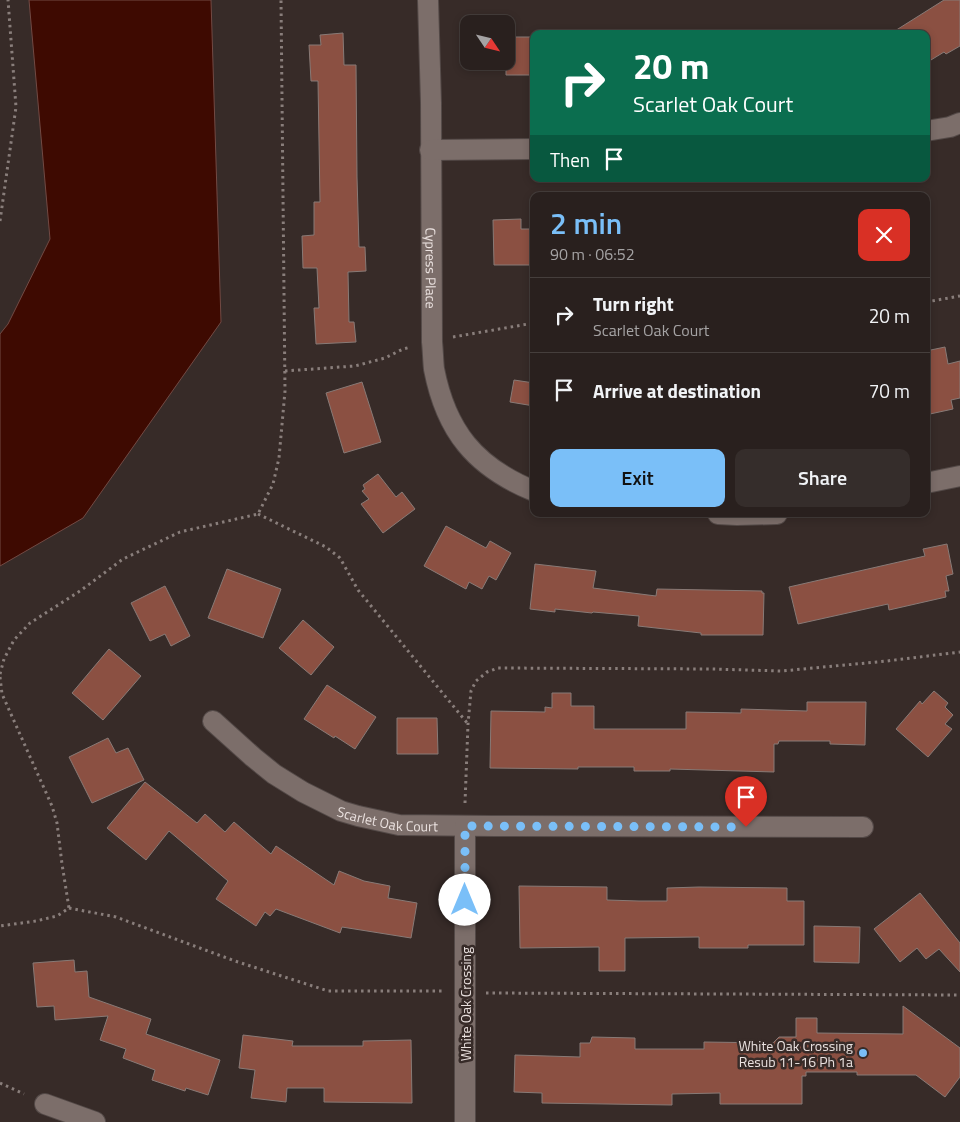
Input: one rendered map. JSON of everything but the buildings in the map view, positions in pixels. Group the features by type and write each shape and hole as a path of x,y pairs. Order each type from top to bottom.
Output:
{"street":[{"name":"Cypress Place","path":"428,0 432,342 434,368 445,408 456,430 473,452 490,468 530,489"},
{"path":"930,130 950,127 960,123"},
{"path":"430,150 530,149"},
{"path":"930,482 960,476"},
{"name":"Scarlet Oak Court","path":"213,721 274,774 303,792 341,811 399,824 465,826 863,827"},
{"name":"White Oak Crossing","path":"465,826 465,1122"},
{"path":"45,1104 95,1122"}],"path":[{"path":"0,221 16,107 8,0"},
{"path":"258,514 273,484 279,458 285,391 281,0"},
{"path":"930,301 960,296"},
{"path":"69,908 57,822 52,806 2,694 0,676 4,659 14,640 30,623 80,591 123,559 180,532 258,514 326,547 340,558 358,590 468,724"},
{"path":"465,826 468,724 471,691 476,682 487,672 498,668 782,670 887,661 960,652"},
{"path":"0,926 58,916 69,908 116,917 235,961 328,991 960,995"},
{"path":"0,1083 11,1088"}],"shaded area":[{"path":"29,0 211,0 221,322 83,518 0,566 0,334 8,324 50,239"}],"place":[{"name":"White Oak Crossing Resub 11-16 Ph 1a","path":"863,1053"}],"route":[{"path":"465,900 465,826 746,827"}]}
